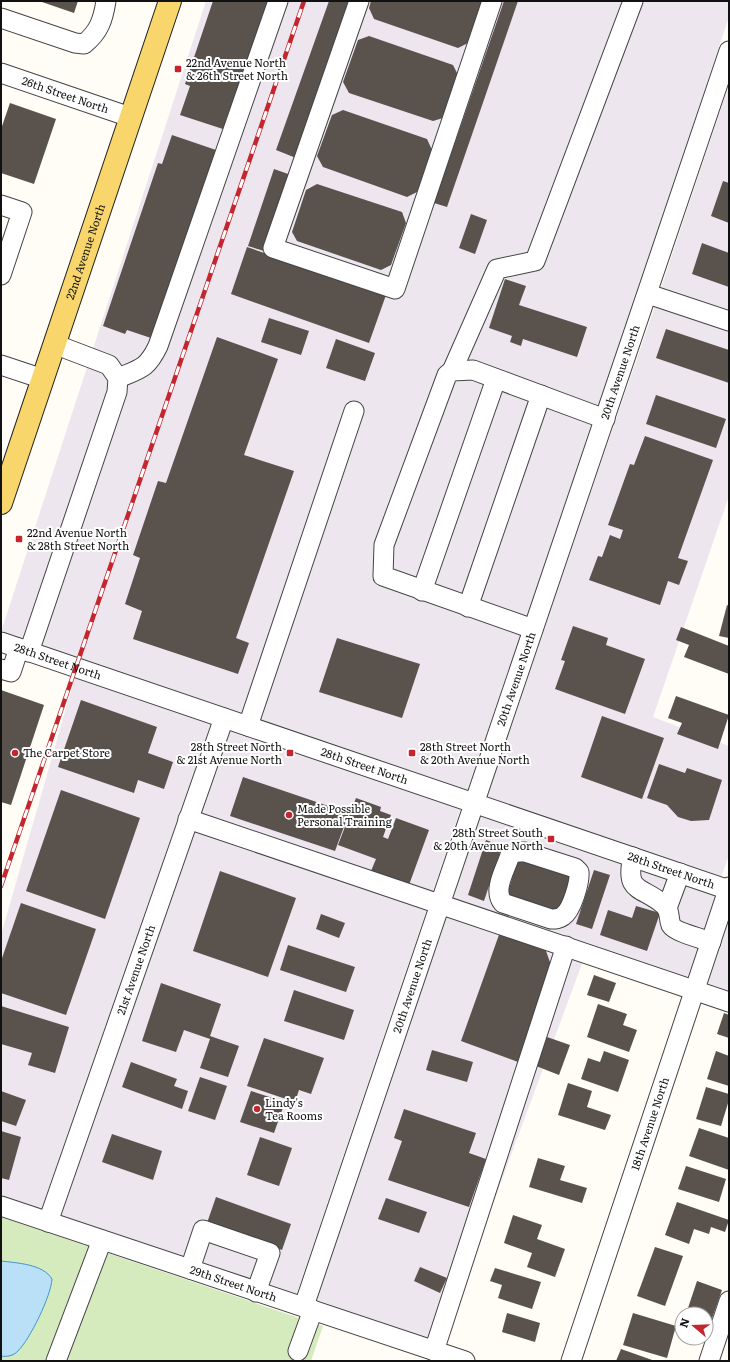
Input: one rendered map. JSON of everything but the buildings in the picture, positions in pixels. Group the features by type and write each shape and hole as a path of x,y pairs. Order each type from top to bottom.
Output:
{"main road":[{"name":"22nd Avenue North","path":"1,503 170,1"}],"street":[{"path":"1,18 75,43 84,44 98,30 103,19 106,1"},
{"path":"118,378 143,367 151,360 158,346 278,1"},
{"path":"359,1 274,248 394,289 492,1"},
{"path":"533,629 383,576 384,545 447,376 452,371 497,269 535,261 633,1"},
{"name":"20th Avenue North","path":"298,1352 308,1308 440,903 648,294 729,51"},
{"name":"26th Street North","path":"1,73 130,117"},
{"path":"1,205 22,212 1,275"},
{"path":"648,294 729,322"},
{"path":"1,669 11,672 24,650 117,392 118,378 115,371 109,365 54,344"},
{"path":"1,365 43,379"},
{"path":"452,371 473,370 605,419"},
{"path":"422,591 496,379"},
{"path":"468,607 541,395"},
{"path":"248,726 354,411"},
{"name":"28th Street North","path":"1,642 729,889"},
{"name":"21st Avenue North","path":"48,1222 224,718"},
{"path":"188,819 729,1002"},
{"path":"579,872 575,868 525,852 517,852 510,855 498,891 499,898 503,903 551,919 559,919 565,916 570,908 580,878 579,872 590,843"},
{"path":"633,857 630,868 631,879 634,886 660,901 667,908 671,925 676,930 711,942"},
{"path":"667,908 680,873"},
{"name":"18th Avenue North","path":"571,1361 729,889"},
{"path":"519,930 526,911"},
{"path":"434,1351 566,946"},
{"name":"29th Street North","path":"1,1206 465,1361"},
{"path":"190,1269 203,1230 270,1253 256,1292"},
{"path":"56,1361 102,1240"},
{"path":"709,1361 729,1301"}],"shaded area":[{"path":"206,1 729,1 729,17 638,290 467,791 1,632"},
{"path":"729,84 729,312 661,288"},
{"path":"655,306 729,331 729,496 653,717 729,746 729,855 721,878 486,797"},
{"path":"75,677 211,723 41,1210 1,1196 1,935"},
{"path":"230,730 461,808 296,1296 61,1216"},
{"path":"480,815 716,895 686,983 586,953 441,1344 316,1302"},
{"path":"729,921 729,995 706,989"}],"green space":[{"path":"1,1217 323,1326 311,1361 1,1361"}],"water":[{"path":"1,1261 36,1267 48,1274 52,1279 44,1306 28,1337 16,1353 5,1356 1,1356"}],"railway":[{"path":"1,886 304,1"}],"place":[{"name":"22nd Avenue North & 26th Street North","path":"178,69"},
{"name":"22nd Avenue North & 28th Street North","path":"19,539"},
{"name":"The Carpet Store","path":"15,753"},
{"name":"28th Street North & 21st Avenue North","path":"290,753"},
{"name":"28th Street North & 20th Avenue North","path":"412,753"},
{"name":"Made Possible Personal Training","path":"289,815"},
{"name":"28th Street South & 20th Avenue North","path":"551,839"},
{"name":"Lindy's Tea Rooms","path":"257,1109"}]}
